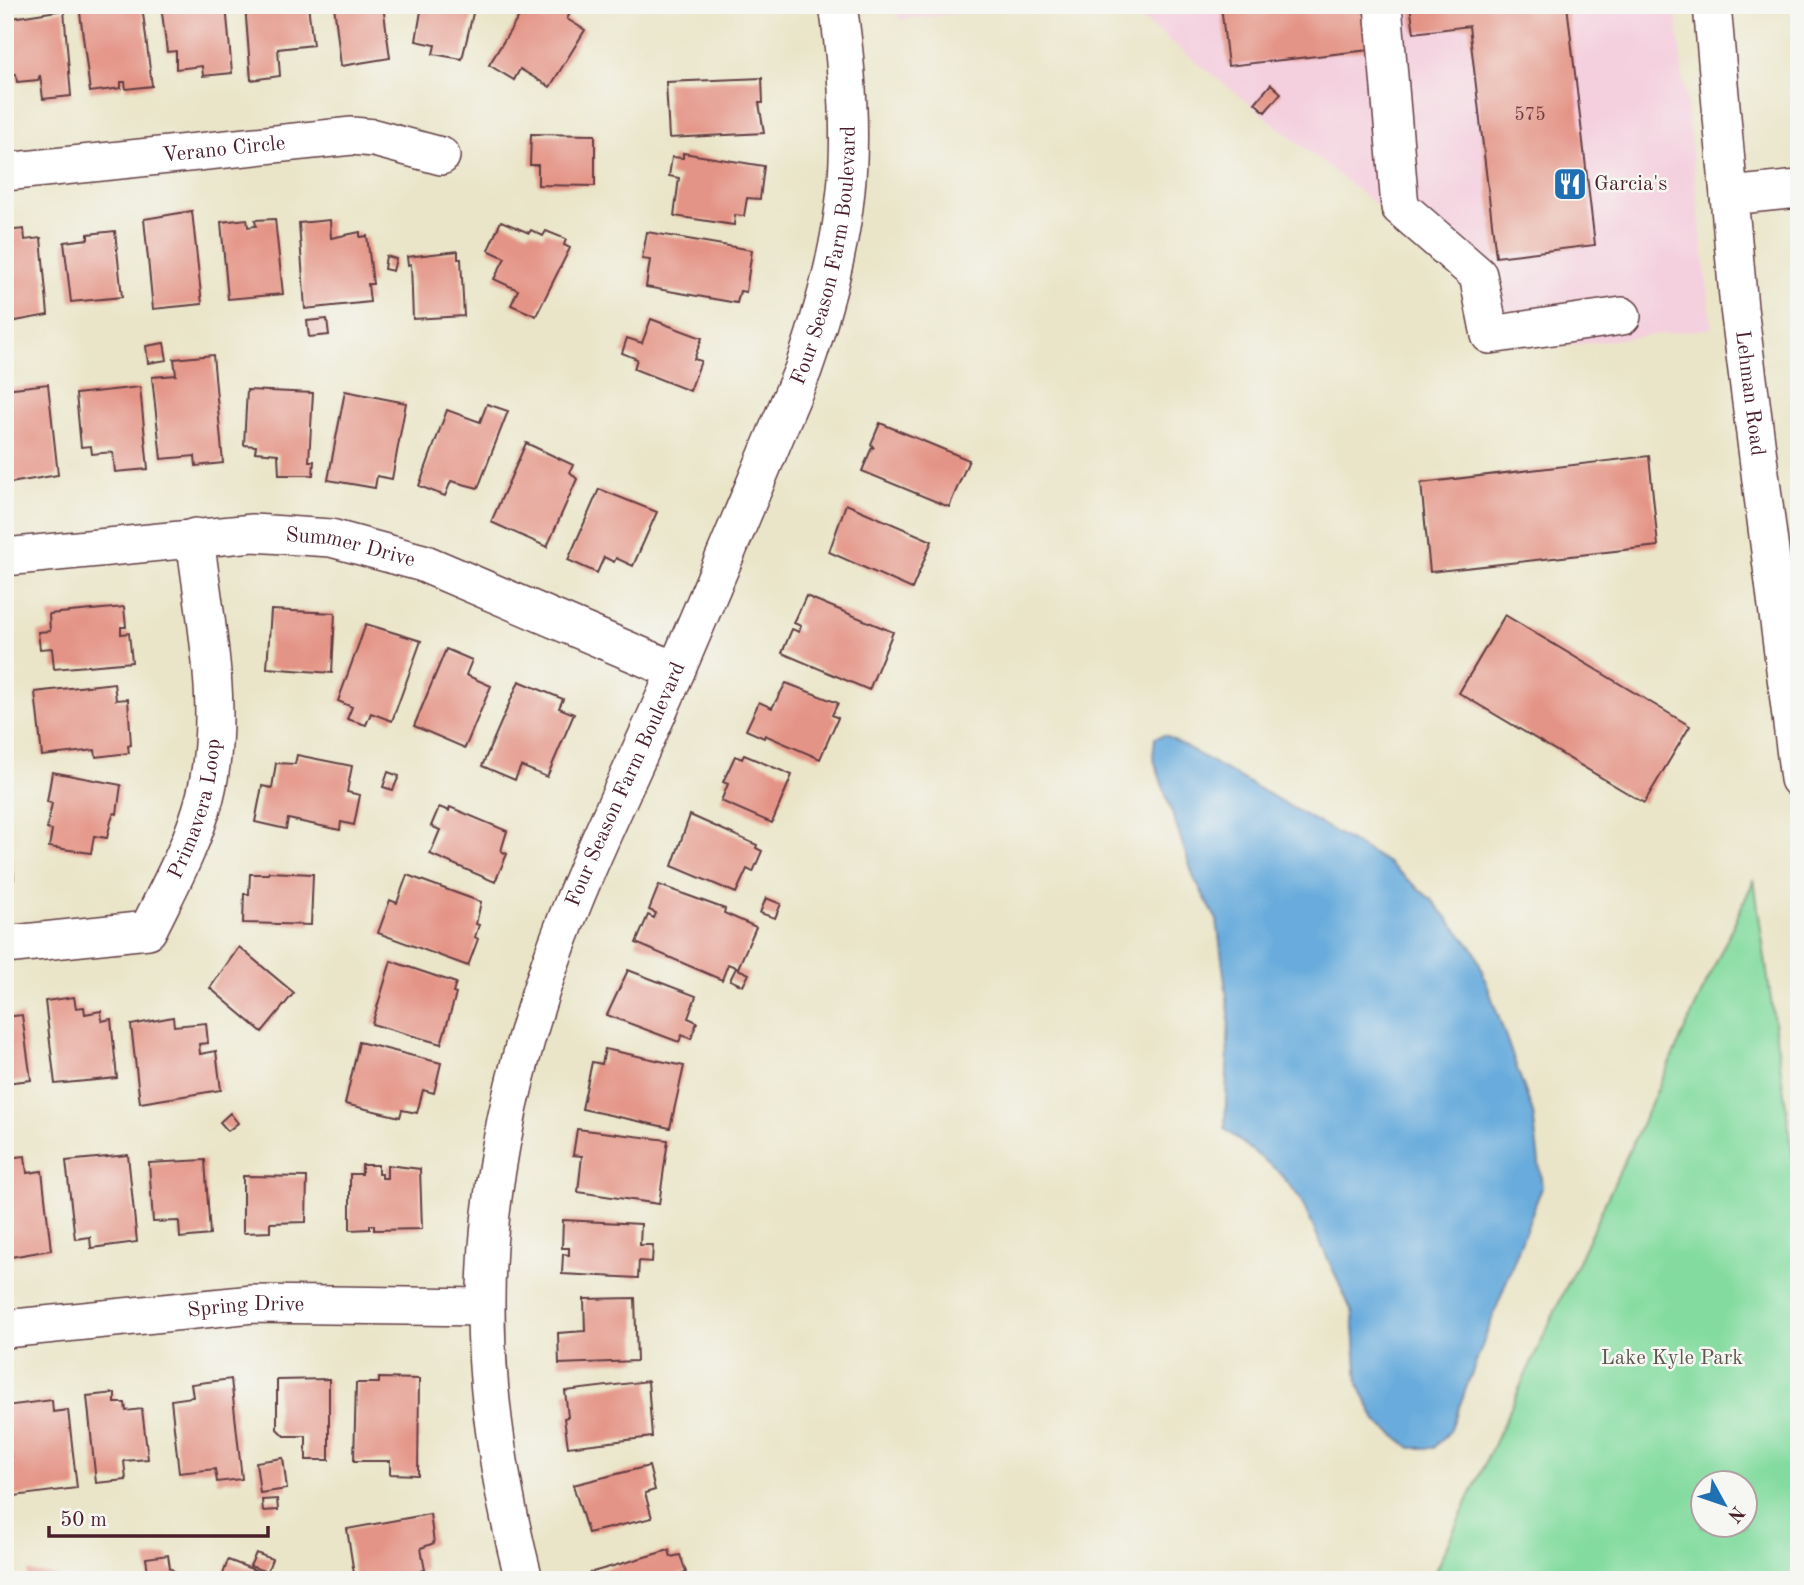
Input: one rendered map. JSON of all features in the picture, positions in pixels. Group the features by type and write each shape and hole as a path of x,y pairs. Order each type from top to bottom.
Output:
{"street":[{"name":"Four Season Farm Boulevard","path":"524,1580 499,1461 490,1396 485,1307 499,1163 512,1093 531,1021 574,903 676,671 803,370 837,256 850,156 850,106 838,5"},
{"path":"1383,5 1400,207 1478,275 1490,335 1622,316"},
{"name":"Lehman Road","path":"1712,5 1739,308 1799,779"},
{"name":"Verano Circle","path":"5,172 352,136 374,138 441,156"},
{"path":"1729,196 1799,189"},
{"name":"Summer Drive","path":"5,557 195,537 292,534 374,547 471,583 676,671"},
{"name":"Primavera Loop","path":"5,945 148,930 189,845 205,798 213,757 212,674 195,537"},
{"name":"Spring Drive","path":"5,1329 253,1304 485,1307"}],"shaded area":[{"path":"897,5 1023,5 899,20"},
{"path":"1125,5 1675,5 1712,328 1555,347"}],"green space":[{"name":"Lake Kyle Park","path":"1754,880 1799,1199 1799,1580 1431,1580"}],"water":[{"path":"1165,735 1387,862 1433,901 1475,951 1533,1113 1542,1187 1450,1431 1434,1448 1411,1448 1377,1422 1358,1384 1353,1314 1300,1198 1279,1172 1225,1129 1229,1013 1217,920 1194,878 1153,757 1155,738"}],"building":[{"path":"79,5 142,5 152,86 126,89 125,82 121,82 121,88 90,92"},
{"path":"161,5 226,5 232,73 203,76 202,66 176,69 176,51 167,52"},
{"path":"245,5 308,5 313,45 278,49 280,76 251,80"},
{"path":"334,5 383,5 390,58 341,66"},
{"path":"422,5 475,5 462,59 433,54 435,45 416,41"},
{"path":"526,5 561,5 571,11 567,19 585,30 550,87 520,69 514,80 489,65"},
{"path":"1221,5 1364,5 1369,50 1228,66"},
{"path":"1410,5 1567,5 1595,245 1496,257 1469,26 1414,33"},
{"path":"64,10 71,96 43,99 40,75 38,80 17,82 16,74 7,75 5,19"},
{"path":"762,78 763,103 759,103 764,133 669,138 666,82"},
{"path":"1271,84 1281,93 1265,112 1255,103"},
{"path":"531,134 595,135 595,186 538,185 538,165 530,165"},
{"path":"683,153 764,166 760,199 747,198 744,216 735,215 734,225 674,216 679,178 669,176 672,157 683,158"},
{"path":"192,211 202,304 153,309 144,219"},
{"path":"247,219 248,227 256,226 255,220 275,219 283,294 228,299 221,222"},
{"path":"330,220 331,238 360,232 360,237 367,236 373,284 368,284 370,302 305,309 299,223"},
{"path":"501,221 529,233 531,230 543,236 546,231 566,239 564,245 570,248 536,316 511,305 518,290 494,279 505,258 488,250"},
{"path":"24,229 25,240 41,238 48,315 5,323 5,231"},
{"path":"115,231 122,297 71,302 64,242 88,239 88,234"},
{"path":"647,232 752,250 746,292 740,291 737,303 646,287 650,260 642,259"},
{"path":"458,251 458,259 461,259 464,316 413,319 411,264 408,265 407,257"},
{"path":"386,256 396,259 393,271 384,269"},
{"path":"327,319 329,335 309,337 307,321"},
{"path":"651,319 702,338 694,359 701,361 690,391 634,369 637,359 622,353 627,338 642,343"},
{"path":"164,343 167,360 148,363 146,346"},
{"path":"213,355 223,463 196,466 195,456 161,459 152,377 176,375 174,359"},
{"path":"48,384 58,475 10,483 5,442 5,389"},
{"path":"140,387 148,469 115,472 113,452 92,454 91,446 81,447 76,394"},
{"path":"247,390 313,393 309,461 314,461 313,475 279,475 278,454 255,452 256,446 244,445"},
{"path":"345,391 406,403 392,479 377,476 375,488 328,480"},
{"path":"487,404 508,411 478,488 451,481 445,496 419,486 447,410 480,422"},
{"path":"880,423 969,460 949,507 862,471 872,447 874,448 871,444"},
{"path":"526,443 573,465 570,472 577,479 547,547 491,522"},
{"path":"1649,456 1658,546 1430,572 1421,483"},
{"path":"599,489 657,512 633,566 616,558 614,562 604,557 597,573 568,560"},
{"path":"846,504 932,541 912,589 829,552"},
{"path":"806,596 893,632 869,690 782,653 792,629 799,632 801,626 794,623"},
{"path":"124,607 126,627 121,627 121,634 129,633 132,662 54,669 52,648 40,649 38,632 50,631 49,614"},
{"path":"271,610 335,613 332,673 267,668"},
{"path":"1505,615 1690,726 1644,803 1459,693"},
{"path":"366,624 421,641 392,721 371,713 366,725 347,719 352,707 338,701"},
{"path":"446,649 472,660 466,675 491,686 465,748 414,726"},
{"path":"519,681 563,699 559,708 574,714 547,777 521,766 515,780 482,766"},
{"path":"114,683 116,700 128,699 131,745 128,746 129,753 96,757 95,750 42,756 35,692"},
{"path":"786,683 838,703 832,715 838,718 820,759 765,735 764,738 746,730 759,702 772,708"},
{"path":"297,755 352,766 347,792 360,795 354,825 341,822 340,830 288,819 286,829 255,822 262,786 272,788 276,763 295,764"},
{"path":"744,755 792,775 772,823 721,801 728,784 723,782 735,756 742,759"},
{"path":"52,772 121,785 117,814 114,813 107,838 94,836 91,853 49,847 52,830 47,829 52,803 47,802"},
{"path":"388,772 399,776 393,790 383,787"},
{"path":"439,807 449,811 450,807 507,831 501,851 507,854 495,882 430,854 440,830 431,826"},
{"path":"5,808 14,879 5,881"},
{"path":"690,815 757,845 756,848 762,851 753,872 747,869 736,893 672,866"},
{"path":"250,874 313,874 311,925 243,923 244,894 249,894"},
{"path":"407,875 481,902 476,924 479,925 475,937 478,939 468,966 378,933 390,900 397,903"},
{"path":"659,885 725,909 724,913 756,927 738,968 728,964 722,980 636,943 648,915 654,918 656,913 649,910"},
{"path":"766,898 781,904 775,918 760,913"},
{"path":"239,947 294,993 262,1032 210,988"},
{"path":"391,961 456,983 453,993 456,994 441,1044 372,1024"},
{"path":"736,968 749,974 743,986 730,980"},
{"path":"628,970 696,996 688,1018 697,1022 691,1039 682,1035 679,1042 607,1015"},
{"path":"74,997 76,1008 84,1007 85,1014 101,1011 102,1021 111,1019 117,1078 55,1084 45,1001"},
{"path":"22,1015 31,1080 5,1083 5,1017"},
{"path":"173,1017 174,1026 206,1023 208,1043 199,1044 200,1054 216,1051 221,1090 140,1103 131,1025"},
{"path":"359,1042 441,1063 434,1093 423,1090 417,1113 402,1110 400,1117 345,1104"},
{"path":"605,1049 684,1066 670,1128 582,1109 592,1062 602,1064"},
{"path":"230,1113 238,1123 228,1131 220,1122"},
{"path":"577,1129 668,1140 659,1204 578,1192 582,1156 573,1155"},
{"path":"128,1155 137,1242 91,1248 90,1237 75,1239 66,1161"},
{"path":"25,1156 27,1173 42,1171 51,1250 5,1258 6,1158"},
{"path":"205,1160 210,1235 180,1238 179,1221 153,1222 149,1163"},
{"path":"362,1165 378,1165 378,1174 382,1174 382,1178 387,1178 387,1165 420,1169 422,1229 374,1230 374,1225 370,1225 370,1229 350,1230 350,1174 362,1174"},
{"path":"243,1176 307,1177 306,1222 270,1223 270,1232 243,1233"},
{"path":"563,1220 641,1224 640,1245 653,1245 652,1262 639,1261 638,1278 562,1274 563,1254 569,1255 569,1248 562,1248"},
{"path":"635,1298 637,1361 559,1364 558,1333 585,1331 584,1299"},
{"path":"379,1378 419,1379 418,1475 390,1474 390,1461 354,1461 356,1383 379,1383"},
{"path":"231,1379 242,1479 217,1482 215,1469 179,1473 171,1400 193,1397 191,1384"},
{"path":"329,1379 329,1460 306,1460 306,1436 284,1436 277,1429 277,1380"},
{"path":"648,1381 652,1437 568,1447 564,1418 568,1417 565,1391"},
{"path":"115,1393 115,1403 125,1403 126,1411 142,1409 148,1459 124,1461 126,1480 96,1483 87,1396"},
{"path":"52,1400 53,1412 68,1410 77,1488 15,1496 5,1406"},
{"path":"283,1458 287,1489 260,1493 256,1462"},
{"path":"649,1466 655,1490 645,1493 652,1518 588,1533 573,1485"},
{"path":"277,1499 278,1510 263,1511 262,1500"},
{"path":"430,1514 434,1543 421,1548 425,1570 421,1571 422,1579 355,1580 347,1529"},
{"path":"669,1550 671,1557 680,1555 686,1572 677,1575 679,1580 591,1580 589,1573"},
{"path":"256,1553 272,1559 267,1572 250,1566"},
{"path":"168,1555 170,1568 178,1574 179,1580 149,1580 146,1558"},
{"path":"228,1560 265,1574 263,1580 221,1580"},
{"path":"28,1571 56,1576 55,1580 26,1580"}],"place":[{"name":"Garcia's","path":"1570,184"}]}
